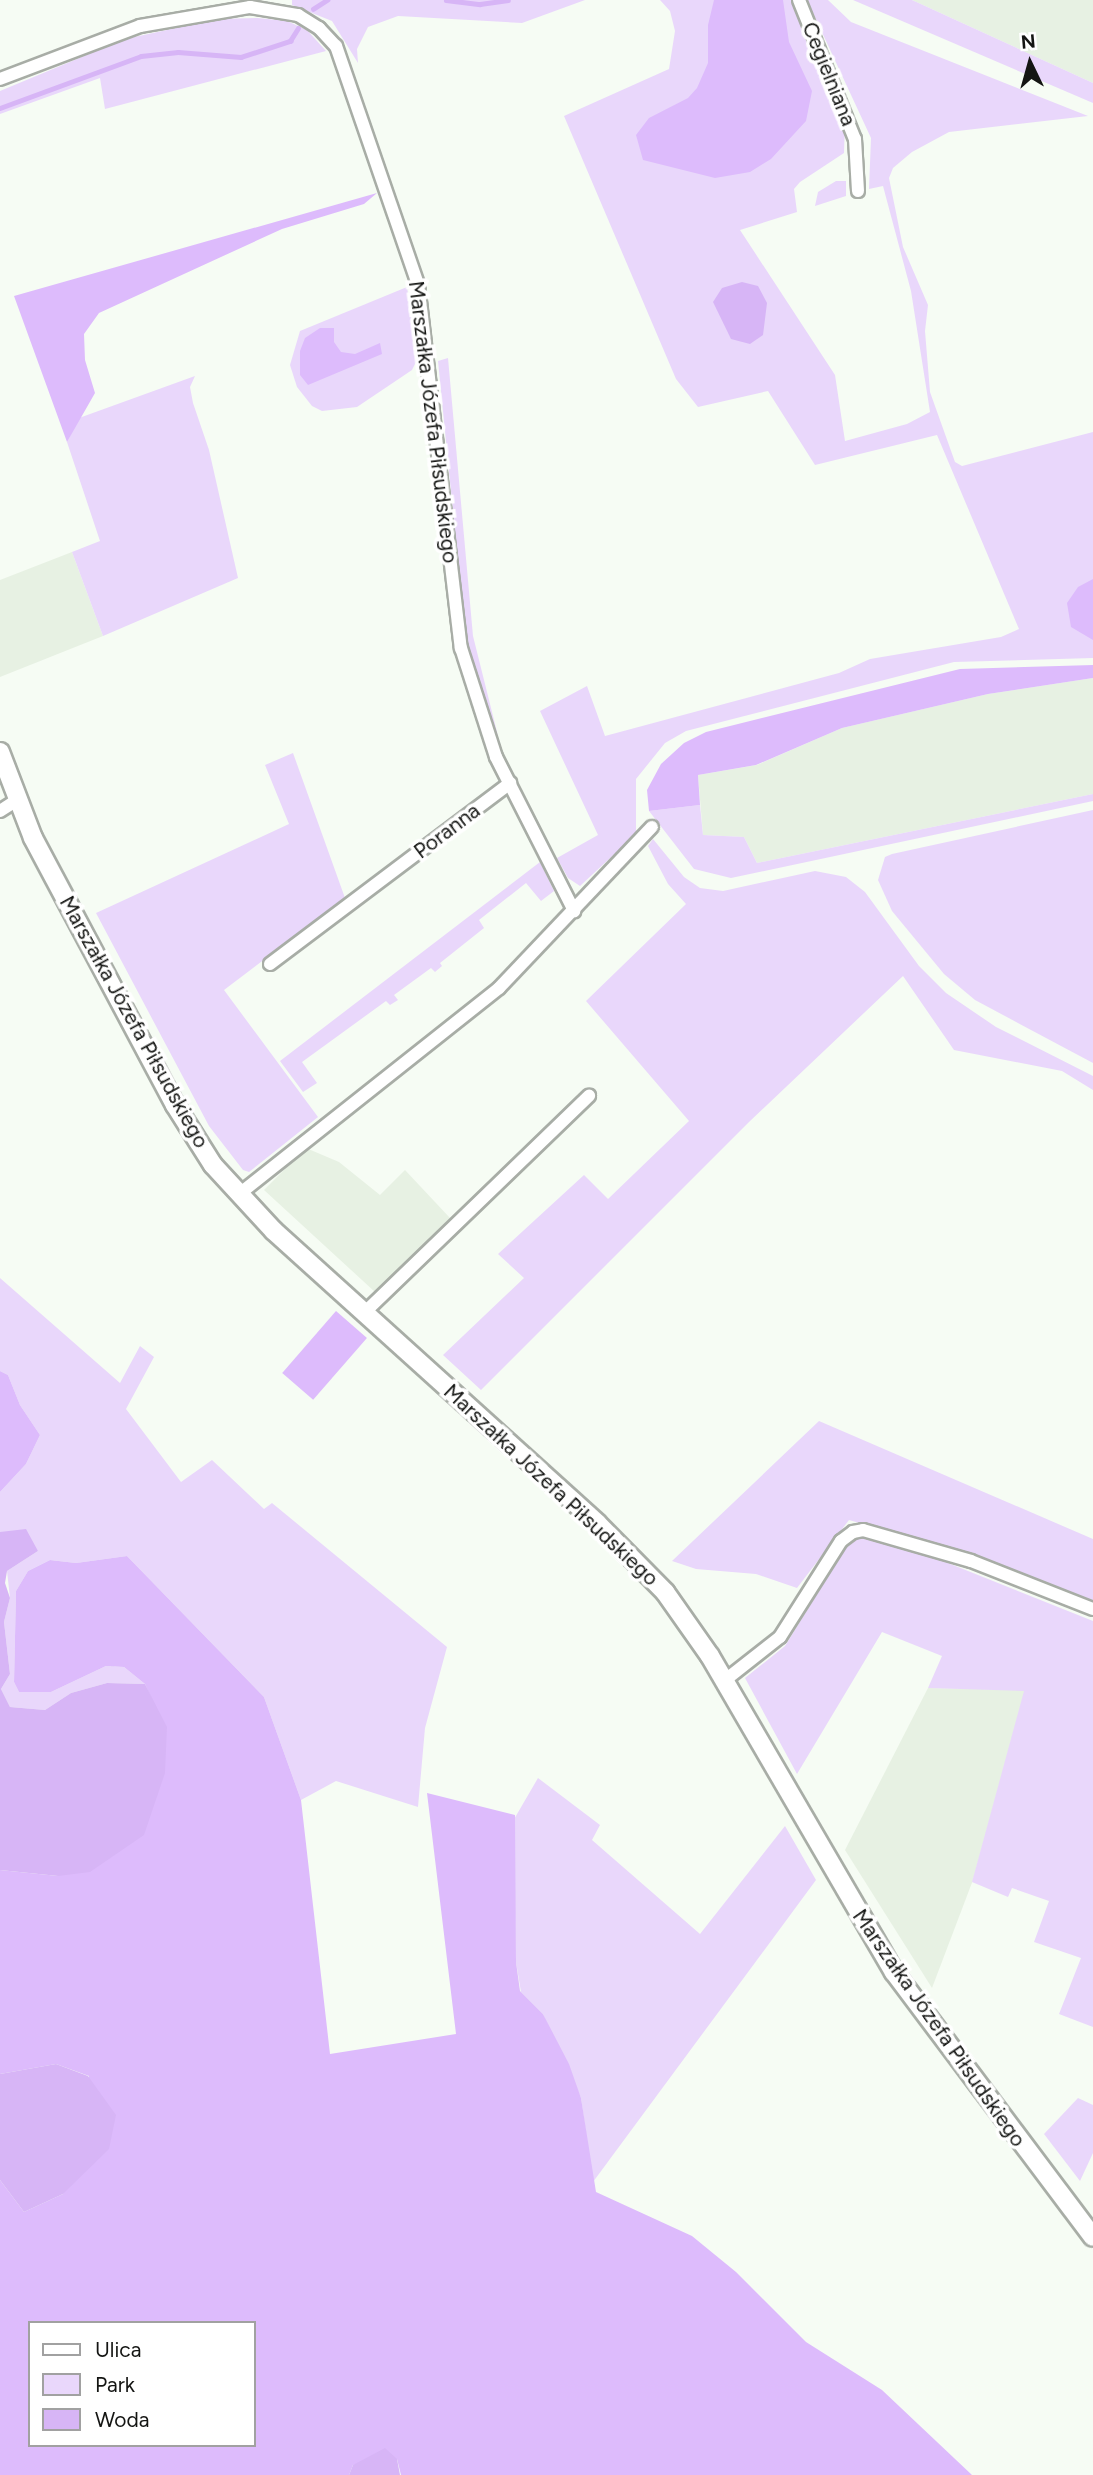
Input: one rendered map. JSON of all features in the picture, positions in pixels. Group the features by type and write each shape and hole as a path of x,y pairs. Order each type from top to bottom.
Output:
{"street":[{"name":"Cegielniana","path":"799,0 855,139 858,191"},
{"name":"Marszałka Józefa Piłsudskiego","path":"0,79 140,26 250,8 298,15 336,46 418,284 461,648 481,716 510,783"},
{"name":"Marszałka Józefa Piłsudskiego","path":"0,752 17,800 176,1105 238,1195 651,1575 724,1682 894,1972 1093,2237"},
{"path":"510,783 573,911"},
{"name":"Poranna","path":"270,964 510,783"},
{"path":"0,811 17,800"},
{"path":"238,1195 499,988 652,827"},
{"path":"364,1312 589,1096"},
{"path":"724,1682 780,1637 841,1541 863,1530 971,1561 1093,1609"}],"shaded area":[{"path":"714,0 783,0 789,42 812,91 806,121 771,159 750,172 715,178 643,160 636,135 649,118 688,98 697,88 708,63 708,25"},
{"path":"912,0 1093,0 1093,83"},
{"path":"377,193 364,204 282,229 99,313 84,334 85,360 95,393 67,442 14,296"},
{"path":"320,328 334,328 334,342 341,352 355,354 380,343 382,354 308,385 300,375 300,351 305,338"},
{"path":"72,552 103,636 0,677 0,580"},
{"path":"1093,579 1093,640 1071,627 1067,603 1078,587"},
{"path":"1093,665 1093,678 988,694 842,728 756,765 698,775 700,805 649,811 647,790 661,764 684,743 706,732 960,669"},
{"path":"1093,678 1093,794 757,863 744,837 703,835 698,775 757,765 842,728 988,694"},
{"path":"306,1148 339,1162 380,1195 405,1170 450,1218 375,1292 264,1190"},
{"path":"336,1311 367,1338 313,1400 282,1373"},
{"path":"0,1371 8,1375 20,1405 40,1435 26,1464 0,1492"},
{"path":"127,1556 264,1697 301,1800 330,2054 456,2034 427,1793 515,1815 516,1962 520,1991 543,2014 569,2064 581,2098 596,2192 692,2236 736,2272 806,2342 882,2390 972,2475 401,2475 397,2459 353,2465 349,2475 0,2475 0,2180 24,2212 63,2194 89,2076 56,2064 0,2074 0,1870 58,1876 154,1704 145,1684 124,1667 106,1666 51,1692 19,1692 14,1682 16,1591 28,1571 50,1560 76,1563"},
{"path":"928,1688 1025,1690 973,1880 932,1988 845,1850"}],"green space":[{"path":"292,0 585,0 522,23 398,16 368,27 357,49 358,63 332,21 292,5"},
{"path":"660,0 794,0 845,122 844,153 800,182 794,189 797,212 740,230 835,375 845,441 907,424 930,412 911,291 883,186 869,189 871,138 807,0 828,0 851,22 1088,116 949,132 912,152 893,168 889,178 903,247 928,305 925,331 930,392 955,462 962,466 1093,432 1093,658 954,662 686,731 665,743 636,779 636,834 580,886 568,878 557,858 598,835 540,711 587,686 605,736 839,673 870,659 1001,637 1019,629 937,435 815,465 768,391 698,407 676,379 564,116 669,69 675,31 670,11"},
{"path":"853,0 912,0 1093,83 1093,103"},
{"path":"258,18 287,21 307,30 326,51 105,109 100,78 0,114 0,91 125,39 218,19"},
{"path":"836,181 846,181 846,196 815,206 818,192"},
{"path":"407,287 418,358 412,370 357,407 322,411 312,406 297,387 290,365 300,331"},
{"path":"448,358 473,636 498,736 485,708 465,632 438,361"},
{"path":"195,376 190,387 193,403 209,450 238,578 103,636 72,552 100,541 67,442 79,418"},
{"path":"293,753 345,898 224,990 318,1117 249,1172 243,1170 209,1126 96,913 289,824 265,765"},
{"path":"1093,794 1093,801 731,878 694,869 649,811 700,805 703,835 744,837 757,863"},
{"path":"1093,810 1093,1063 975,1000 944,974 892,911 878,880 885,857 892,854"},
{"path":"653,839 684,877 700,888 723,891 815,871 846,877 865,892 919,966 946,993 996,1027 1093,1076 1093,1090 1062,1071 954,1050 903,976 749,1122 481,1390 443,1355 524,1278 498,1254 584,1175 608,1199 689,1121 586,1001 686,904 668,884 648,846"},
{"path":"540,862 554,891 541,901 526,883 479,920 484,928 440,963 442,966 435,972 431,968 394,995 398,1000 390,1005 386,1001 302,1062 317,1083 303,1092 280,1061"},
{"path":"0,1278 120,1383 140,1346 154,1357 126,1409 181,1482 212,1460 264,1509 272,1503 447,1647 425,1728 418,1807 336,1781 301,1800 264,1697 127,1556 76,1563 50,1560 28,1571 16,1591 14,1682 19,1692 51,1692 106,1666 124,1667 145,1684 107,1683 71,1693 45,1710 10,1707 1,1689 10,1674 4,1622 10,1598 7,1571 38,1551 0,1532 0,1492 26,1464 40,1435 20,1405 8,1375 0,1371"},
{"path":"819,1421 1093,1539 1093,1601 975,1556 849,1520 797,1588 756,1574 696,1569 672,1561"},
{"path":"861,1538 928,1555 1093,1621 1093,2027 1059,2014 1081,1958 1034,1942 1049,1901 1012,1888 1008,1897 972,1882 1024,1691 928,1688 942,1656 882,1632 797,1774 745,1678 785,1646 849,1542"},
{"path":"538,1778 600,1825 592,1840 700,1934 785,1826 816,1880 593,2182 581,2098 543,2014 521,1992 516,1962 513,1821"},
{"path":"1078,2098 1093,2105 1093,2153 1080,2181 1044,2134"}],"water":[{"path":"742,282 758,286 767,303 763,335 750,344 731,339 713,302 722,288"},
{"path":"26,1529 38,1551 7,1571 5,1583 10,1598 4,1622 10,1674 1,1689 10,1707 45,1710 71,1693 107,1683 145,1684 167,1727 165,1773 144,1835 90,1872 58,1876 0,1870 0,1532"},
{"path":"56,2064 88,2076 116,2115 109,2149 63,2194 24,2212 0,2180 0,2074"},
{"path":"385,2448 397,2459 400,2475 349,2475 353,2465"}],"waterway":[{"path":"313,9 327,0"},
{"path":"446,0 480,4 508,0"},
{"path":"0,108 141,56 178,52 241,57 290,41 298,28"}]}
